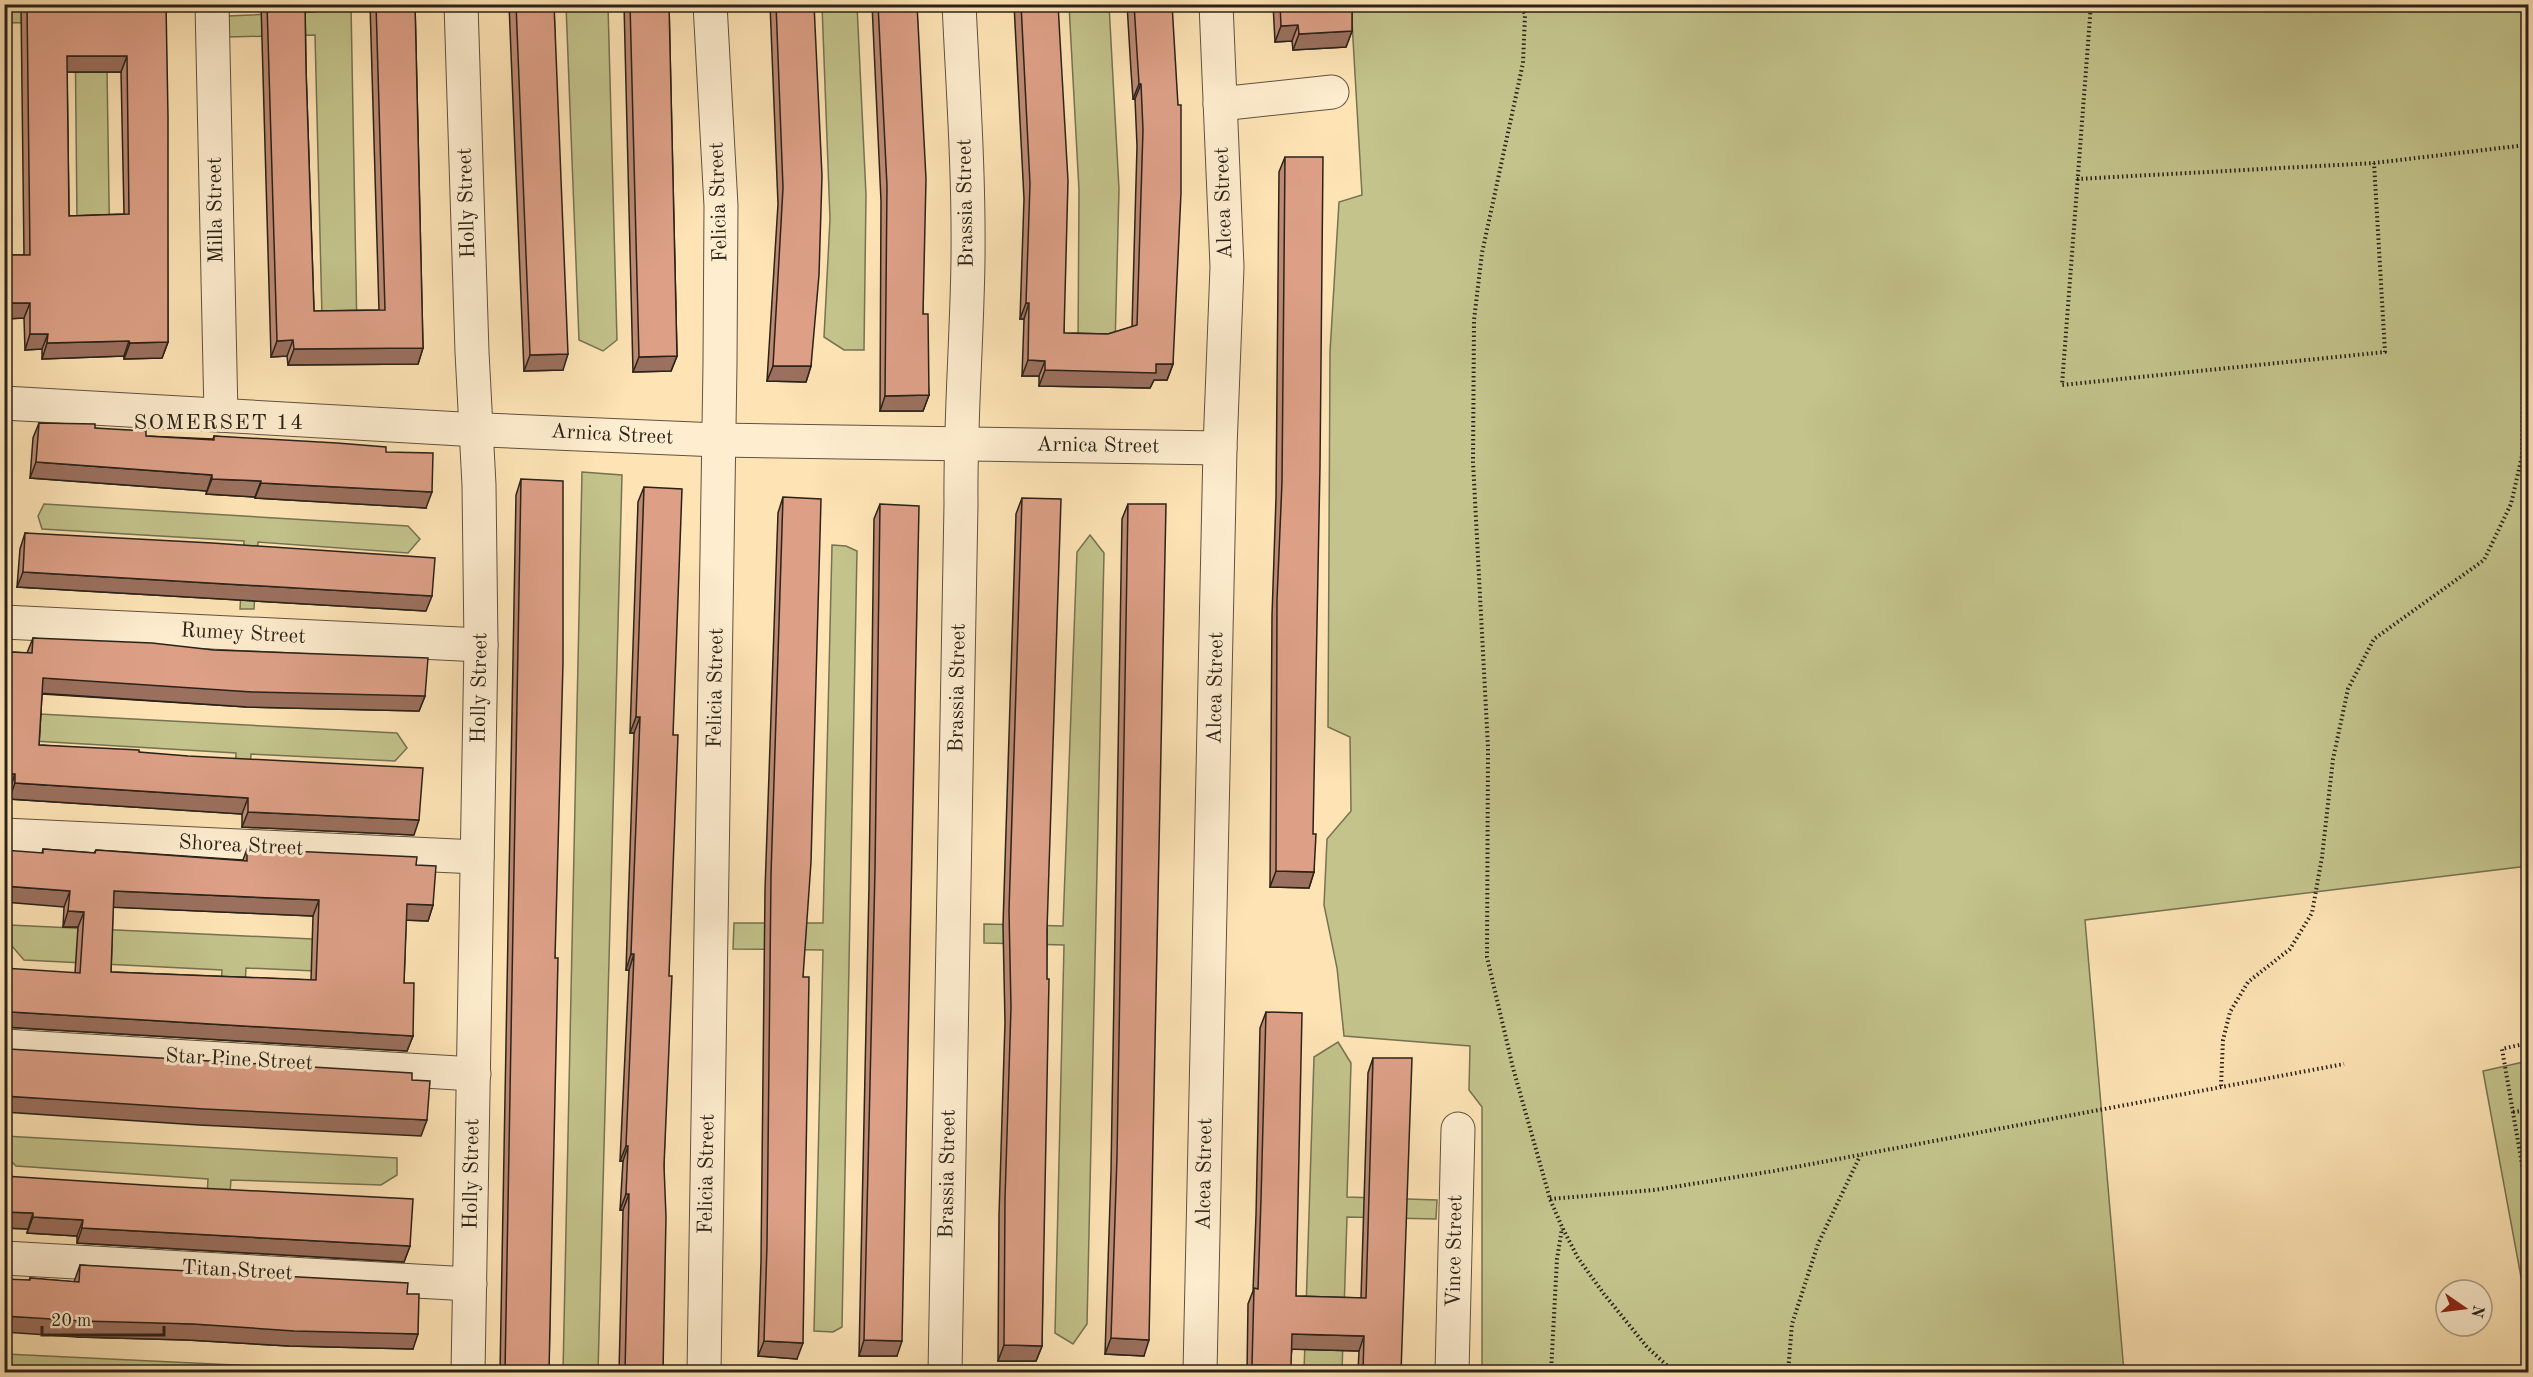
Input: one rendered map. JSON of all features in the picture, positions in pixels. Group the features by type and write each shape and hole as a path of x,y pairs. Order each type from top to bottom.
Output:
{"street":[{"name":"Milla Street","path":"212,4 221,415"},
{"name":"Holly Street","path":"461,4 477,429 481,645 468,1372"},
{"name":"Felicia Street","path":"704,1372 721,206 710,4"},
{"name":"Brassia Street","path":"945,1372 961,516 960,444 966,340 968,184 959,4"},
{"name":"Alcea Street","path":"1200,1372 1220,448 1227,267 1216,4"},
{"path":"1220,104 1332,92"},
{"name":"Arnica Street","path":"4,403 718,440 1220,448"},
{"name":"Rumey Street","path":"4,622 481,645"},
{"name":"Shorea Street","path":"4,835 477,857"},
{"name":"Star Pine Street","path":"4,1046 474,1074"},
{"name":"Vince Street","path":"1452,1372 1458,1129"},
{"name":"Titan Street","path":"4,1258 470,1284"}],"path":[{"path":"1520,4 1525,14 1523,63 1482,253 1474,320 1473,462 1488,748 1487,957 1513,1068 1550,1199 1562,1227 1578,1258 1604,1294 1647,1347 1674,1372"},
{"path":"2091,4 2062,385 2385,352 2374,163"},
{"path":"2077,179 2374,163 2527,143 2522,456 2511,504 2484,560 2374,639 2348,689 2333,759 2322,857 2312,913 2290,949 2248,982 2230,1012 2223,1040 2221,1086"},
{"path":"2529,1043 2502,1048 2529,1199"},
{"path":"1550,1199 1654,1190 1861,1155 2344,1064"},
{"path":"2514,1112 2529,1110"},
{"path":"1788,1372 1792,1324 1818,1244 1861,1155"},
{"path":"1551,1372 1557,1259 1562,1227"}],"green space":[{"path":"106,5 111,327 78,319 75,22 5,23 4,6"},
{"path":"315,5 351,5 357,333 322,317 315,35 228,37 228,16 315,12"},
{"path":"566,5 608,5 617,340 603,351 579,340"},
{"path":"822,5 857,5 866,195 864,350 844,350 824,337 830,219"},
{"path":"1069,5 1109,5 1119,189 1115,346 1078,347 1079,190"},
{"path":"1351,5 2528,5 2528,866 2085,920 2124,1372 1482,1372 1482,1107 1469,1090 1470,1046 1344,1036 1337,968 1324,905 1327,839 1351,811 1350,737 1328,727 1330,352 1339,202 1362,195"},
{"path":"582,472 622,475 598,1372 563,1372"},
{"path":"44,504 408,526 420,539 408,553 258,542 254,609 240,609 244,541 42,529 38,516"},
{"path":"1090,535 1104,553 1087,1324 1073,1344 1055,1333 1064,945 984,943 984,924 1063,926 1077,552"},
{"path":"832,545 846,546 857,551 842,1327 833,1332 814,1331 823,950 733,949 734,923 823,923"},
{"path":"39,714 397,733 407,748 395,761 251,754 247,814 233,813 236,753 34,741"},
{"path":"9,925 397,943 384,974 246,968 242,1041 218,1040 222,970 24,960 11,945"},
{"path":"1338,1042 1351,1063 1347,1197 1437,1200 1436,1219 1347,1217 1342,1372 1304,1372 1314,1057"},
{"path":"2528,1061 2528,1315 2483,1071"},
{"path":"4,1136 397,1158 397,1175 381,1185 231,1180 229,1205 204,1246 208,1179 16,1166 5,1155"},
{"path":"5,1354 385,1372 5,1372"}],"building":[{"path":"27,4 166,4 168,342 47,343 48,334 30,334 30,303 11,303 11,255 30,255","holes":["67,56 127,56 129,214 69,216"]},
{"path":"267,4 305,4 314,311 385,310 376,4 415,4 423,348 294,349 293,340 277,341"},
{"path":"516,4 554,4 568,354 530,355"},
{"path":"630,4 669,4 677,356 639,357"},
{"path":"776,4 814,4 822,176 819,275 811,366 773,366 783,188"},
{"path":"878,4 917,4 926,179 923,314 928,314 929,395 885,396 887,186"},
{"path":"1021,4 1058,4 1068,181 1064,333 1108,334 1137,325 1143,130 1134,4 1172,4 1178,105 1181,105 1181,193 1173,364 1156,364 1156,373 1045,370 1045,361 1028,360 1029,303 1026,303 1030,184"},
{"path":"1280,4 1352,4 1352,31 1299,34 1298,25 1281,26"},
{"path":"1285,157 1323,157 1314,872 1276,871 1277,600 1282,482"},
{"path":"39,423 95,424 95,428 146,431 146,436 214,440 214,436 337,443 386,447 386,452 433,453 432,492 261,483 261,481 212,479 212,475 36,462"},
{"path":"521,479 563,481 563,663 555,958 558,958 549,1372 505,1372"},
{"path":"644,487 682,489 673,735 678,735 669,976 672,976 664,1166 666,1217 663,1372 625,1372 629,1194 626,1194 628,1146 626,1146 634,954 631,954 640,717 636,717"},
{"path":"783,497 821,499 811,862 803,977 809,977 803,1343 764,1341 771,875"},
{"path":"1022,498 1061,499 1047,930 1047,979 1049,979 1042,1346 1004,1345 1005,1199 1011,1007 1009,911"},
{"path":"880,504 919,506 902,1341 864,1340 875,870"},
{"path":"1128,504 1166,504 1149,1340 1111,1338 1117,1157"},
{"path":"25,533 435,558 432,596 23,572"},
{"path":"33,638 152,643 214,650 428,658 425,696 252,692 43,678 39,745 139,750 139,752 188,756 423,768 419,820 248,812 248,798 15,783 15,774 4,774 4,730 6,730 10,652 32,653"},
{"path":"43,849 95,853 96,850 247,861 247,849 417,857 416,865 436,866 433,905 407,904 404,983 414,983 413,1036 4,1013 4,968 80,973 84,912 68,911 70,891 4,886 4,850 43,853","holes":["114,891 319,900 316,980 111,972"]},
{"path":"1266,1012 1302,1013 1296,1296 1366,1298 1373,1058 1412,1058 1401,1372 1363,1372 1364,1336 1292,1334 1291,1366 1252,1365 1254,1288 1258,1289"},
{"path":"4,1048 412,1073 412,1080 430,1081 427,1120 4,1096"},
{"path":"4,1176 413,1199 410,1246 82,1228 83,1220 33,1217 33,1213 4,1212"},
{"path":"80,1265 408,1283 407,1294 419,1294 418,1334 294,1331 4,1316 4,1279 30,1280 30,1278 79,1282"}],"district":[{"name":"SOMERSET 14","path":"219,423"}]}
